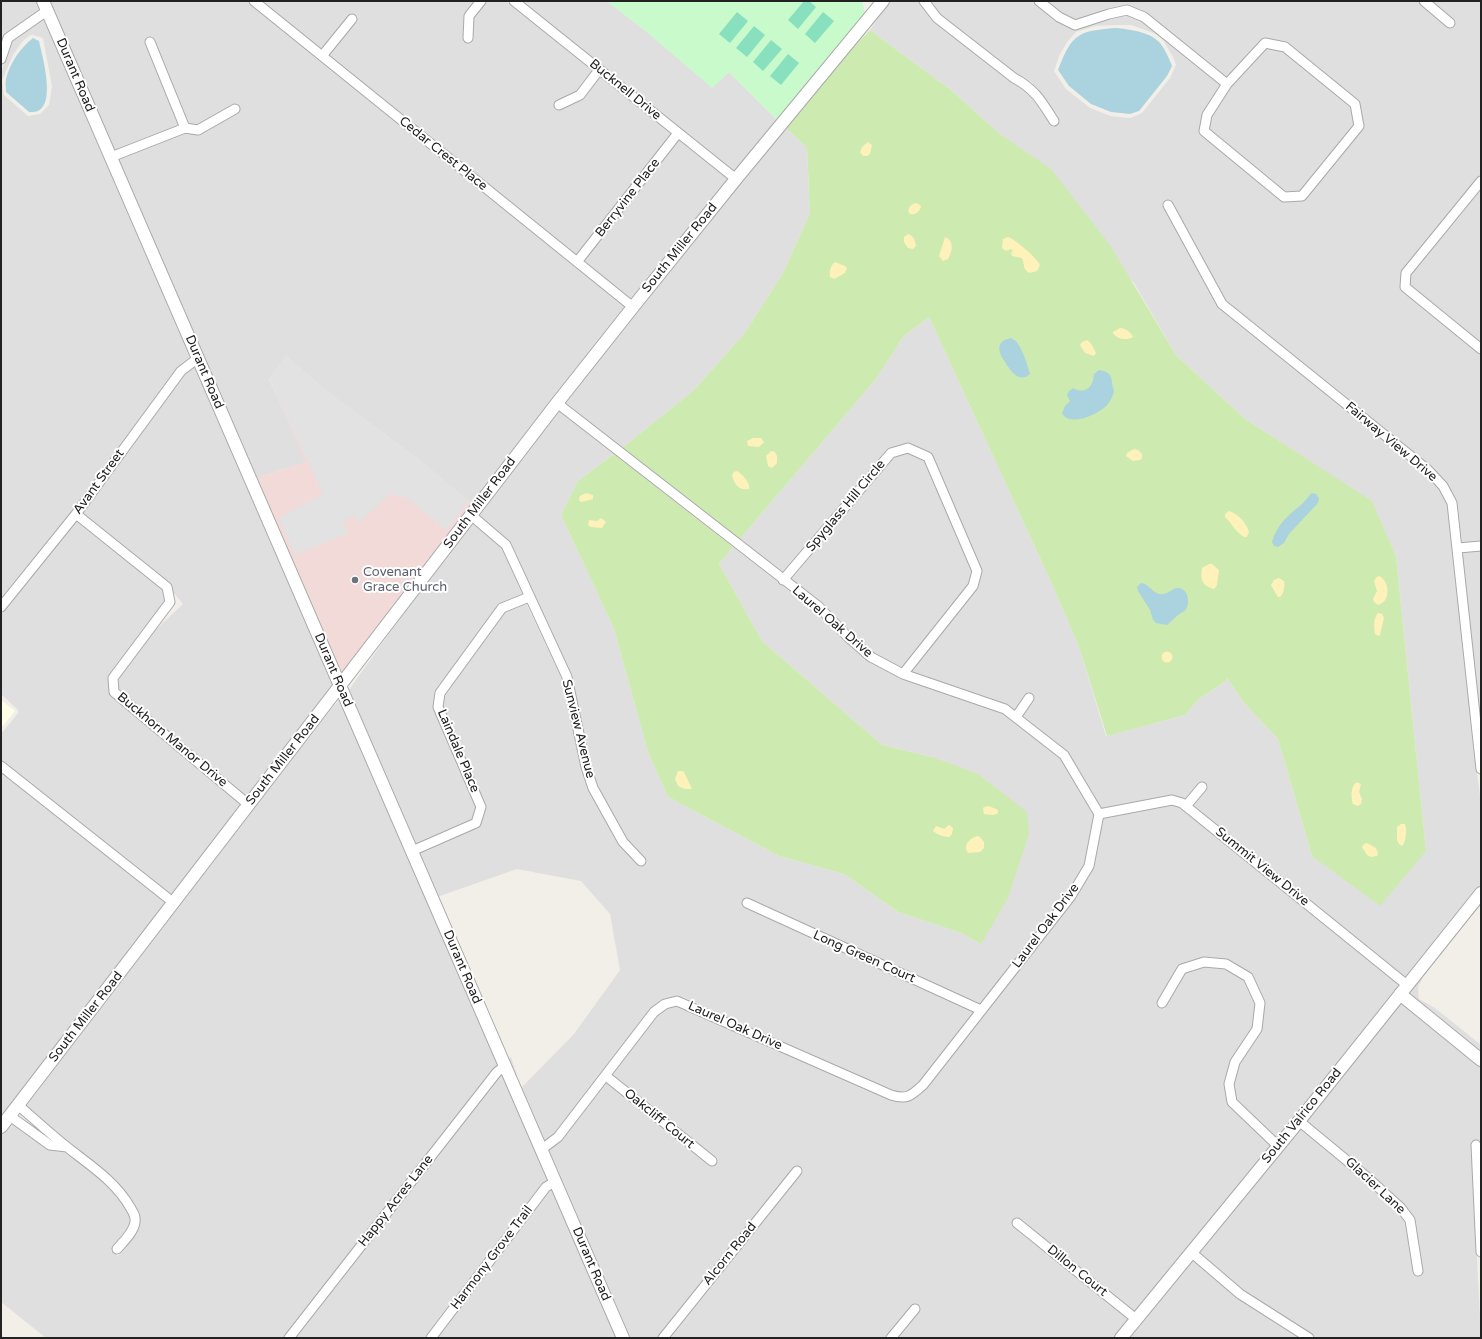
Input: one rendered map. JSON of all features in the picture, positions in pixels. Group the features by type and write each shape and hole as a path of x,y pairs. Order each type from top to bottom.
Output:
{"street":[{"name":"Cedar Crest Place","path":"254,1 633,307"},
{"path":"468,38 469,16 481,1"},
{"name":"Bucknell Drive","path":"514,1 736,179"},
{"name":"South Miller Road","path":"1,1127 557,403 736,179 883,1"},
{"path":"924,1 937,18 1014,78 1027,86 1042,102 1054,121"},
{"path":"1039,1 1059,18 1075,25 1127,10 1144,17 1227,84"},
{"path":"1424,1 1450,23"},
{"path":"1,59 8,38 46,6"},
{"name":"Durant Road","path":"46,6 623,1338"},
{"path":"322,56 352,19"},
{"path":"150,42 186,128"},
{"path":"1265,43 1285,47 1355,104 1359,126 1302,196 1284,197 1204,131 1207,115 1227,84 1265,43"},
{"path":"559,105 580,95 599,70"},
{"path":"111,157 186,128 198,130 235,110"},
{"name":"Berryvine Place","path":"577,262 678,133"},
{"path":"1481,181 1406,273 1405,287 1481,349"},
{"name":"Fairway View Drive","path":"1168,205 1222,304 1428,470 1443,486 1452,503 1480,747 1481,770"},
{"name":"Avant Street","path":"1,607 76,514 181,371 198,358"},
{"name":"Laurel Oak Drive","path":"542,1149 558,1136 606,1076 654,1012 665,1004 677,1001 891,1095 905,1098 916,1092 1071,896 1089,866 1099,814 1064,755 1016,717 1005,709 904,674 871,657 848,637 818,606 557,403"},
{"name":"Spyglass Hill Circle","path":"783,580 891,453 908,448 928,457 977,571 973,586 904,674"},
{"name":"Buckhorn Manor Drive","path":"76,514 167,587 170,602 113,678 114,692 249,805"},
{"name":"Sunview Avenue","path":"470,515 506,545 528,597 567,677 586,768 593,788 623,842 641,861"},
{"path":"1458,548 1481,546"},
{"name":"Laindale Place","path":"412,851 476,823 481,807 438,707 440,693 502,608 528,597"},
{"path":"1016,717 1029,698"},
{"path":"1,766 174,903"},
{"path":"1186,806 1202,787"},
{"name":"Summit View Drive","path":"1099,814 1172,800 1182,802 1403,990"},
{"name":"South Valrico Road","path":"1121,1338 1299,1121 1481,893"},
{"name":"Long Green Court","path":"747,903 981,1010"},
{"path":"1162,1003 1182,969 1204,962 1226,964 1248,977 1260,1003 1257,1030 1235,1062 1229,1084 1232,1102 1278,1146"},
{"path":"1403,990 1481,1060"},
{"name":"Happy Acres Lane","path":"289,1338 497,1072 505,1066"},
{"name":"Oakcliff Court","path":"606,1076 712,1161"},
{"path":"18,1105 67,1147 102,1174 113,1184 127,1202 135,1216 135,1222 133,1229 117,1250"},
{"path":"10,1116 50,1145 67,1147"},
{"name":"Glacier Lane","path":"1299,1121 1368,1178 1400,1207 1410,1220 1418,1271"},
{"path":"35,1135 42,1126"},
{"path":"1476,1145 1481,1252"},
{"name":"Alcorn Road","path":"663,1338 797,1171"},
{"name":"Harmony Grove Trail","path":"431,1338 546,1187 556,1181"},
{"name":"Dillon Court","path":"1017,1223 1136,1319"},
{"path":"1191,1252 1240,1294 1309,1338"},
{"path":"891,1338 915,1309"}],"shaded area":[{"path":"1,1 39,1 42,9 5,35 1,45"},
{"path":"49,1 247,1 627,308 473,505 422,462 323,388 286,356 269,379 307,462 255,478 117,159 186,132 200,134 240,111 237,103 198,125 189,124 152,36 144,41 180,126 114,151"},
{"path":"262,1 476,1 465,16 463,42 471,42 474,17 486,1 506,1 593,71 578,92 554,103 557,111 582,99 600,76 672,134 577,256 328,55 358,17 351,13 321,50"},
{"path":"521,1 607,1 647,32 712,87 729,72 779,122 736,173"},
{"path":"889,1 917,1 924,7 934,22 1011,82 1024,89 1038,105 1053,127 1060,121 1031,82 1017,75 940,15 931,1 1032,1 1056,21 1073,29 1126,15 1141,21 1221,85 1201,134 1283,201 1302,201 1362,129 1363,125 1358,100 1287,43 1267,38 1262,40 1227,78 1147,13 1127,6 1076,20 1062,14 1047,1 1417,1 1450,29 1456,22 1431,1 1481,1 1481,174 1402,270 1400,288 1481,355 1481,542 1462,543 1456,502 1446,482 1431,467 1225,301 1170,199 1162,204 1219,308 1425,474 1439,489 1448,505 1473,744 1481,803 1481,886 1407,979 1192,805 1208,786 1202,781 1186,800 1172,796 1102,809 1068,753 1022,716 1035,697 1028,692 1015,711 1007,705 911,672 976,588 981,571 930,453 907,444 888,450 783,574 739,540 875,380 904,336 929,317 1051,582 1079,647 1106,736 1185,715 1200,698 1226,681 1227,678 1244,703 1278,739 1312,856 1426,851 1396,556 1372,502 1245,419 1176,355 1134,283 1000,134 951,90 870,30","holes":["1131,25 1156,34 1163,40 1176,65 1170,78 1142,113 1130,118 1111,116 1090,108 1066,89 1054,71 1060,54 1076,32 1095,26"]},
{"path":"45,17 193,357 1,600 1,73 11,41","holes":["30,35 43,38 52,86 49,105 40,114 28,116 4,95 2,80 13,55 22,42"]},
{"path":"1266,48 1283,51 1351,106 1354,125 1300,192 1286,192 1209,129 1211,116 1230,86"},
{"path":"785,127 807,148 810,213 783,273 744,334 694,390 622,448 563,402"},
{"path":"679,140 730,180 632,300 583,261"},
{"path":"1481,187 1481,343 1409,285 1410,274"},
{"path":"286,356 323,388 422,462 473,505 342,677 255,478 306,462 269,378"},
{"path":"286,356 323,388 422,462 469,501 446,530 406,498 390,494 358,524 354,515 343,522 348,533 295,555 279,518 323,494 269,378"},
{"path":"196,365 335,686 248,798 118,690 118,679 153,632 183,604 172,591 170,583 82,513 184,374"},
{"path":"557,409 614,454 578,481 561,515 614,629 648,752 668,797 779,856 844,874 898,912 961,933 981,944 932,757 882,745 762,641 719,564 733,547 815,610 845,641 868,661 904,680 905,679 1003,713 1061,759 1095,815 1085,864 1068,894 980,1004 745,898 741,906 974,1012 920,1082 908,1092 901,1093 893,1091 685,998 677,996 663,1000 651,1010 555,1133 544,1143 508,1060 511,1057 521,1088 574,1034 620,970 610,914 581,881 517,869 437,897 418,853 478,827 481,824 485,805 442,706 444,694 505,612 526,603 562,679 581,769 589,790 620,845 640,867 647,861 627,839 597,785 590,766 571,675 510,543 477,514"},
{"path":"907,453 924,461 972,572 969,584 903,668 873,653 851,634 821,603 789,579 893,457"},
{"path":"76,521 163,590 165,602 110,676 111,696 243,806 173,897 1,760 1,734 18,713 18,710 1,694 1,614"},
{"path":"471,522 502,548 523,595 499,606 435,693 434,709 477,808 473,820 415,845 348,691"},
{"path":"1481,551 1481,733 1462,552"},
{"path":"341,698 500,1064 494,1069 283,1338 46,1338 1,1302 1,1134 10,1122 48,1149 65,1151 110,1187 123,1204 130,1217 129,1227 111,1251 118,1256 136,1231 140,1221 139,1213 131,1199 105,1170 71,1145 72,1143 69,1143 24,1104 300,745"},
{"path":"1,700 15,711 1,728"},
{"path":"1,772 168,904 1,1121"},
{"path":"1171,805 1179,807 1401,986 1278,1139 1236,1099 1234,1084 1239,1064 1260,1032 1252,975 1228,960 1205,957 1178,967 1156,1005 1164,1009 1184,973 1204,966 1224,969 1244,980 1255,1004 1253,1028 1225,1086 1272,1146 1136,1313 1017,1217 1011,1225 1130,1320 1116,1338 896,1338 921,1308 915,1303 885,1338 668,1338 803,1170 797,1165 658,1338 628,1338 547,1150 561,1139 606,1082 713,1167 718,1160 612,1075 662,1010 676,1005 889,1099 899,1102 906,1102 918,1096 927,1088 1074,899 1093,866 1103,817"},
{"path":"1428,967 1418,987 1419,999 1435,1008 1481,1045 1481,1054 1406,993"},
{"path":"1400,1000 1481,1066 1481,1172 1480,1140 1471,1141 1481,1338 1317,1338 1243,1290 1197,1251"},
{"path":"503,1072 550,1180 426,1338 294,1338"},
{"path":"553,1188 618,1338 437,1338 549,1190"},
{"path":"1192,1259 1237,1298 1300,1338 1127,1338"}],"green space":[{"path":"607,1 862,1 866,16 779,122 729,72 712,88 647,32"},
{"path":"804,1 809,1 816,7 798,29 788,20"},
{"path":"737,12 748,21 730,43 719,34"},
{"path":"823,12 834,21 815,43 805,34"},
{"path":"754,26 765,35 747,57 736,48"},
{"path":"870,30 951,90 1000,134 1051,169 1110,245 1176,355 1245,419 1372,501 1396,556 1426,851 1380,906 1312,856 1278,739 1244,703 1227,678 1226,681 1200,698 1185,715 1107,736 1079,647 1051,582 929,317 904,336 875,380 739,540 622,448 694,390 744,334 783,273 810,213 807,148 785,127 837,64"},
{"path":"771,40 782,49 763,71 753,62"},
{"path":"788,54 799,63 781,85 770,76"},
{"path":"614,454 733,547 719,564 762,641 882,745 932,757 978,774 1027,812 1029,834 1008,898 981,944 961,933 898,912 844,874 779,856 668,797 648,752 614,629 561,515 578,481"}],"sand":[{"path":"868,142 872,145 870,154 863,156 860,152 862,147"},
{"path":"915,203 919,204 921,207 917,213 910,214 908,211 910,206"},
{"path":"908,234 915,242 916,246 913,249 908,248 904,242 904,237"},
{"path":"945,237 950,241 952,247 948,259 943,261 939,256"},
{"path":"1008,237 1035,258 1040,265 1037,271 1030,273 1027,272 1022,258 1012,256 1011,253 1013,251 1011,249 1006,251 1002,248 1003,239"},
{"path":"835,262 847,268 845,273 834,279 830,277 830,273 831,266"},
{"path":"1120,328 1131,333 1133,337 1125,339 1114,335 1113,332"},
{"path":"1087,340 1096,353 1094,356 1085,353 1080,345 1082,342"},
{"path":"753,438 761,438 764,442 759,447 748,446 747,441"},
{"path":"1134,449 1138,450 1142,454 1142,458 1140,460 1133,461 1126,456 1127,453"},
{"path":"771,451 775,452 777,456 777,463 772,468 768,466 766,456"},
{"path":"737,471 744,476 749,484 749,489 740,488 734,481 732,475"},
{"path":"586,493 593,495 593,499 581,502 579,500 580,496"},
{"path":"1229,511 1236,514 1244,522 1249,532 1247,537 1244,537 1238,533 1225,517 1225,514"},
{"path":"601,518 606,522 602,528 591,527 588,525 589,520 597,521"},
{"path":"1212,564 1219,570 1217,585 1214,589 1204,584 1201,576 1202,568"},
{"path":"1379,576 1385,582 1388,591 1385,600 1378,605 1373,599 1377,591 1374,581"},
{"path":"1279,578 1284,581 1284,589 1280,597 1278,597 1271,585 1274,580"},
{"path":"1378,613 1382,614 1384,618 1379,636 1375,634 1374,626 1375,618"},
{"path":"1167,651 1171,653 1173,657 1171,661 1167,663 1163,661 1161,657 1163,653"},
{"path":"678,771 684,772 692,789 685,789 678,786 675,779"},
{"path":"1357,782 1361,784 1359,792 1362,799 1361,804 1358,806 1353,804 1352,795 1353,786"},
{"path":"989,806 998,810 998,813 994,815 984,814 983,808"},
{"path":"1401,824 1405,824 1406,829 1405,839 1402,846 1397,840 1397,827"},
{"path":"949,825 953,828 952,834 949,837 940,835 933,831 936,826 944,829"},
{"path":"977,836 984,842 984,848 980,852 968,853 966,849 967,843"},
{"path":"1367,843 1376,848 1378,854 1377,856 1371,857 1367,855 1362,847"}],"water":[{"path":"1116,28 1138,32 1154,38 1162,46 1172,66 1167,76 1139,111 1130,114 1111,112 1091,104 1069,86 1058,70 1067,49 1078,37 1084,33 1092,31"},
{"path":"33,38 39,41 45,67 47,89 43,106 38,111 29,112 6,92 6,79 16,56"},
{"path":"1011,338 1016,341 1025,358 1030,374 1026,377 1019,377 1015,375 1009,369 1001,354 999,347 1000,344 1006,339"},
{"path":"1099,370 1108,373 1111,377 1114,391 1107,405 1098,412 1084,418 1071,419 1066,417 1062,413 1065,406 1070,401 1067,395 1069,391 1073,388 1082,391 1088,388 1092,383 1094,374"},
{"path":"1312,493 1316,494 1319,498 1318,503 1289,534 1284,543 1278,547 1274,546 1272,542 1276,531 1287,517"},
{"path":"1141,583 1159,594 1164,594 1180,588 1186,592 1187,595 1188,602 1186,609 1167,625 1156,623 1138,591 1137,587"}],"place":[{"name":"Covenant Grace Church","path":"355,580"}]}
